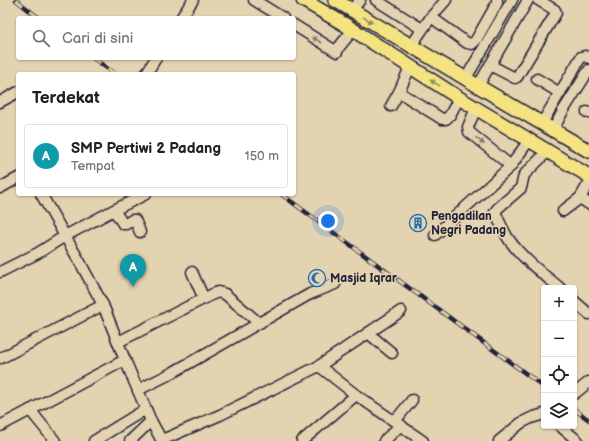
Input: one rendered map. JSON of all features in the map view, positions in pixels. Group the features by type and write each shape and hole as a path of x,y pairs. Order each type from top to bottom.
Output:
{"main road":[{"path":"303,0 459,98 589,176"},
{"path":"335,0 356,5 411,46 589,151"},
{"path":"494,119 505,101"}],"street":[{"path":"182,16 193,0"},
{"path":"254,0 280,16"},
{"path":"376,0 422,29"},
{"path":"411,46 422,29 446,0"},
{"path":"431,18 467,43 472,44 476,40 498,3 497,0"},
{"path":"466,78 511,0"},
{"path":"478,86 528,0"},
{"path":"490,65 515,78 517,77 556,13 555,10 538,0"},
{"path":"296,26 337,52 339,47 353,30"},
{"path":"542,123 580,57 585,56 589,58"},
{"path":"147,72 155,60"},
{"path":"391,106 410,67"},
{"path":"553,130 563,111 589,70"},
{"path":"537,79 560,93"},
{"path":"399,92 442,119 446,119 450,115 459,98"},
{"path":"0,102 16,93"},
{"path":"476,108 468,128 469,132 511,166"},
{"path":"436,235 511,166 529,140"},
{"path":"548,151 524,175 521,188 495,212 513,244 526,258 557,285"},
{"path":"0,188 16,179"},
{"path":"562,211 585,201 589,183"},
{"path":"42,196 66,236 103,305 146,410 162,441 220,415 319,366 402,311"},
{"path":"0,272 142,196"},
{"path":"114,210 123,224 135,220 140,232"},
{"path":"192,272 204,299"},
{"path":"138,390 170,374 310,294 335,284"},
{"path":"118,342 218,292 225,294 259,323"},
{"path":"577,304 589,314"},
{"path":"1,358 103,305"},
{"path":"368,333 392,353"},
{"path":"0,426 125,360"},
{"path":"319,366 356,395 423,441"},
{"path":"575,393 589,382"},
{"path":"302,441 356,395"},
{"path":"384,441 398,423 412,400"},
{"path":"30,410 55,441"},
{"path":"94,441 146,410"},
{"path":"499,441 521,423 541,415"},
{"path":"130,441 151,421"},
{"path":"564,429 578,441"}],"railway":[{"path":"16,0 36,16"},
{"path":"96,60 112,72"},
{"path":"284,196 541,385"},
{"path":"577,411 589,420"}],"place":[{"name":"Pengadilan Negri Padang","path":"418,223"},
{"name":"Masjid Iqrar","path":"317,278"},
{"name":"SMP Pertiwi 2 Padang","path":"133,287"}]}
